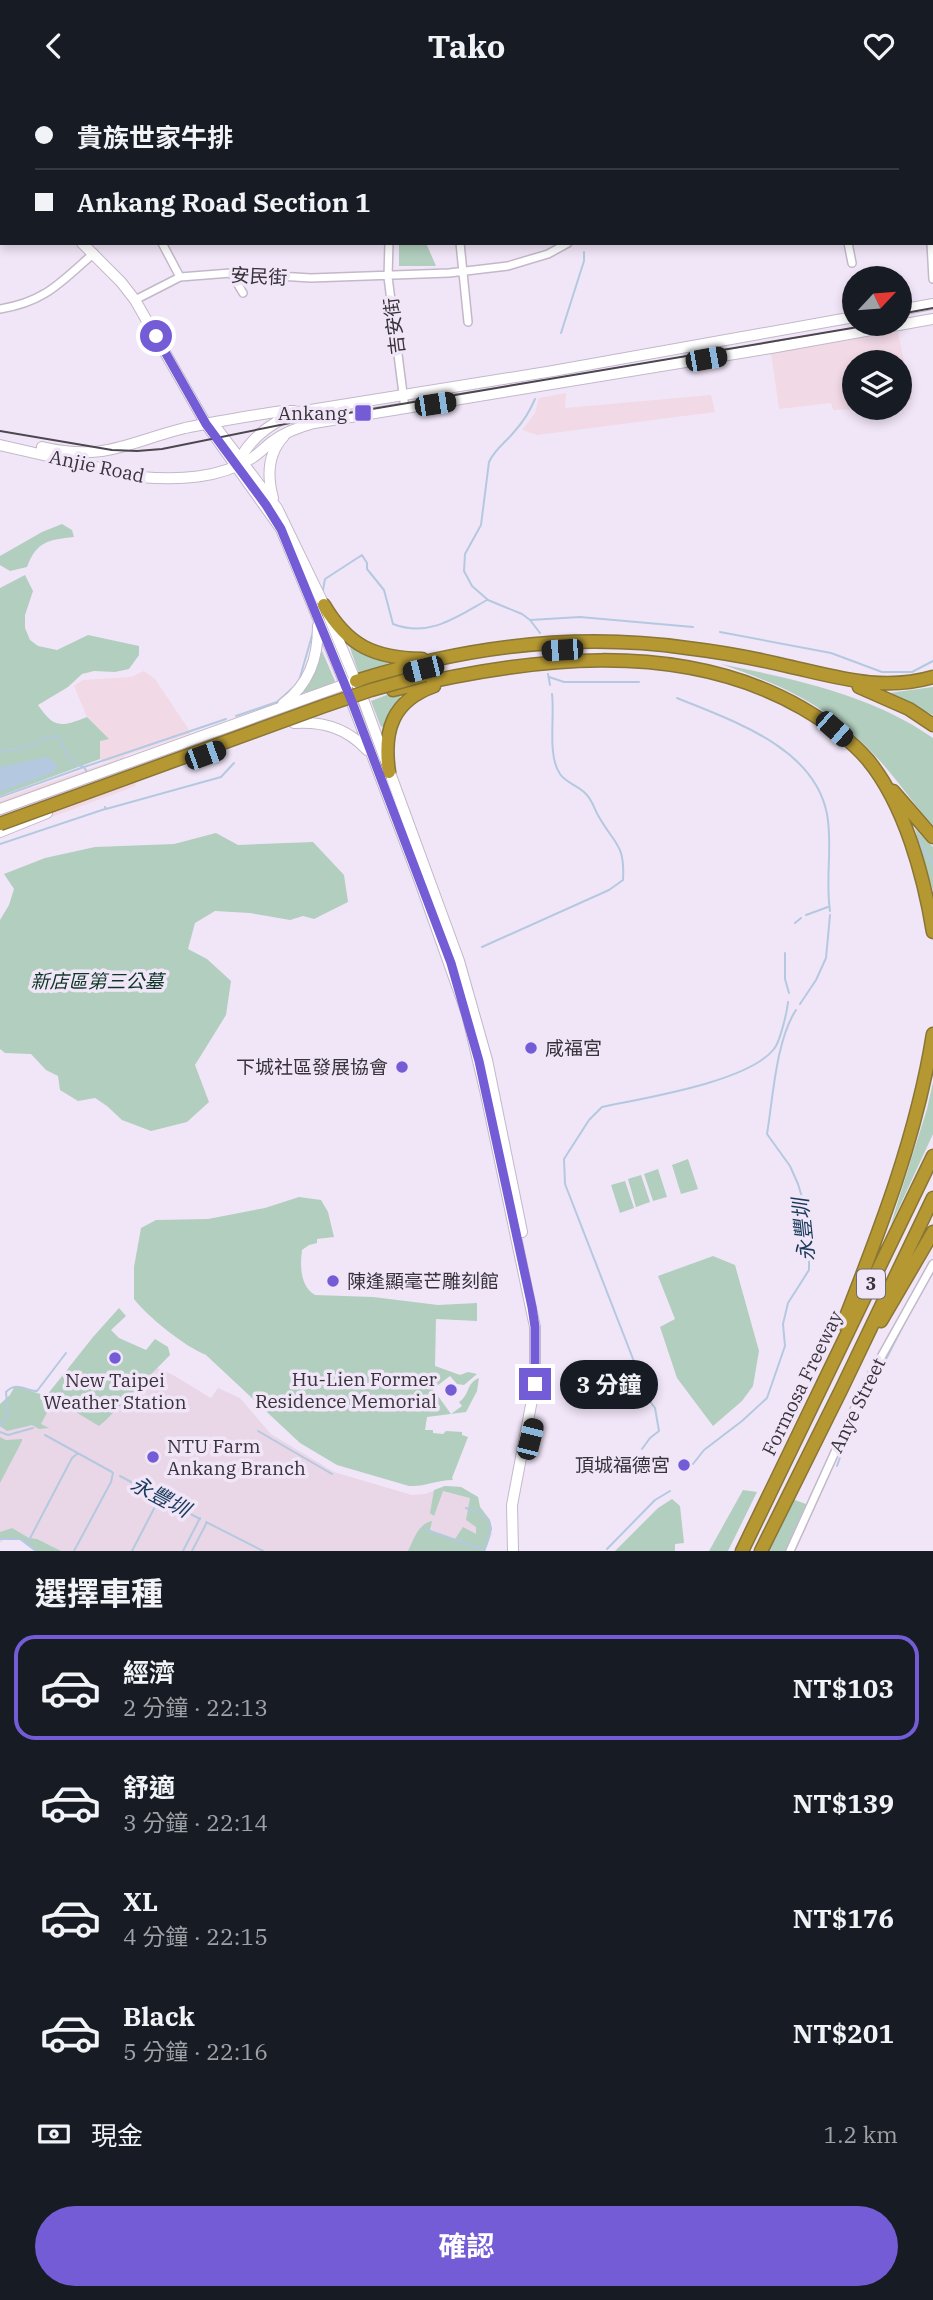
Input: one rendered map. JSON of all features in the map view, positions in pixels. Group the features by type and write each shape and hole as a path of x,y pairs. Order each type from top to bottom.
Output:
{"highway":[{"path":"324,605 351,639 366,649 395,657 427,659 523,645 592,642 656,645 740,656 884,685 915,683 933,677"},
{"path":"0,818 373,683 499,655 656,645"},
{"path":"0,824 289,718 424,672 563,657 635,656 713,671 777,695 815,715 868,761 933,837"},
{"path":"350,683 443,657"},
{"path":"357,700 416,684 476,673 554,664 653,661"},
{"path":"389,772 388,739 393,719 402,706 418,693 476,673"},
{"path":"834,677 881,695 933,725"},
{"path":"868,761 887,791 906,831 925,887 933,932"},
{"path":"809,1413 894,1187 922,1090 933,1034"},
{"name":"Formosa Freeway","path":"742,1551 933,1156"},
{"name":"Formosa Freeway","path":"761,1551 933,1198"},
{"path":"842,1388 933,1232"}],"main road":[{"path":"84,245 135,300 206,424 218,430 281,529 318,618 389,772 459,961 487,1060 537,1306 542,1361 541,1384 517,1505 519,1551"},
{"path":"912,308 933,304"},
{"path":"240,462 251,441 265,428 298,412 842,319"},
{"name":"Anjie Road","path":"0,439 119,473 160,479 203,476 226,471 288,432 314,423 933,319"},
{"path":"764,333 767,348"},
{"name":"Anjie Road","path":"0,445 51,453 111,451 169,432 206,424 282,411 298,412"},
{"path":"288,432 279,442 270,465 270,484 277,508 324,605 350,683"},
{"path":"240,462 277,508"},
{"path":"278,708 297,692 310,674 317,652 318,618"},
{"path":"0,809 350,683"},
{"path":"0,832 357,700"},
{"path":"357,700 372,756 451,963 467,1014 532,1307 535,1327 535,1384 512,1505 513,1551"},
{"path":"294,723 318,722 339,729 361,743 372,756"},
{"path":"234,724 235,744"}],"street":[{"path":"163,245 180,277"},
{"name":"吉安街","path":"389,245 388,277 405,409"},
{"path":"460,245 468,322"},
{"name":"安民街","path":"135,300 180,277 230,273 311,278 388,277 464,272 508,266 548,254 564,245"},
{"path":"848,245 852,263"},
{"path":"932,245 933,279"},
{"path":"0,309 23,306 49,293 94,253"},
{"path":"230,273 243,293"},
{"name":"Anye Street","path":"790,1551 864,1386 933,1264"}],"shaded area":[{"path":"874,336 899,336 902,350 842,350 842,410 833,410 831,403 779,409 771,353"},
{"path":"566,393 565,408 711,395 715,412 537,435 522,430 535,413 539,398"},
{"path":"144,671 155,679 191,733 124,756 136,786 0,836 0,799 117,759 103,762 100,759 99,740 108,739 87,717 74,686 83,680 131,677"},
{"name":"NTU Farm Ankang Branch","path":"157,1368 211,1398 218,1388 240,1398 271,1434 334,1472 412,1495 425,1494 445,1486 461,1487 478,1497 480,1507 490,1520 492,1534 485,1551 40,1551 24,1535 8,1536 0,1543 0,1404 15,1386 60,1401 99,1425"}],"green space":[{"path":"399,245 427,245 436,266 399,266"},
{"path":"62,524 72,530 74,537 44,543 35,552 27,567 10,571 0,565 0,556"},
{"path":"25,575 33,591 25,615 25,628 30,640 38,646 57,650 88,635 139,646 139,655 129,669 82,674 68,687 38,705 49,718 59,724 87,717 109,739 100,741 100,759 0,796 0,588"},
{"path":"349,645 387,661 388,664 361,674"},
{"path":"322,651 335,681 304,693 302,690 313,676"},
{"path":"721,664 803,682 858,699 909,723 933,738 933,825 863,743 826,713 788,691"},
{"path":"933,687 933,715 889,693"},
{"path":"389,694 400,694 401,699 387,725 381,727 371,701"},
{"path":"915,829 933,847 933,891 931,884"},
{"name":"新店區第三公墓","path":"216,833 238,845 313,842 344,875 348,902 314,919 303,916 290,920 250,913 215,911 195,923 188,949 207,959 231,981 226,1015 195,1065 209,1102 187,1122 151,1131 122,1120 95,1098 78,1101 60,1090 58,1076 46,1070 31,1054 5,1053 0,1049 0,920 14,889 4,874 45,858 95,847 174,844"},
{"path":"933,1082 933,1134 890,1227 927,1109"},
{"path":"688,1159 698,1189 681,1194 672,1165"},
{"path":"658,1169 667,1197 653,1201 644,1174"},
{"path":"641,1175 650,1202 636,1207 628,1179"},
{"path":"625,1181 634,1208 620,1213 611,1185"},
{"path":"299,1197 321,1200 328,1212 334,1237 317,1239 317,1243 302,1250 301,1269 304,1281 315,1295 373,1297 438,1305 477,1303 477,1321 436,1319 435,1366 460,1375 468,1372 477,1374 464,1385 457,1384 450,1376 433,1389 451,1414 427,1417 425,1430 443,1434 446,1431 462,1432 462,1435 468,1437 453,1480 409,1486 337,1465 300,1443 206,1355 167,1331 134,1299 134,1267 141,1228 156,1220 208,1219 265,1208"},
{"path":"713,1256 735,1265 759,1351 753,1386 742,1401 713,1426 677,1378 660,1327 675,1319 658,1276"},
{"name":"New Taipei Weather Station","path":"119,1308 126,1316 111,1330 119,1338 146,1350 155,1339 168,1347 170,1355 106,1420 99,1426 54,1399 41,1424 49,1428 39,1429 32,1425 7,1431 0,1426 0,1404 15,1386 50,1397 47,1395"},
{"path":"479,1378 477,1391 466,1412 451,1414 462,1406 459,1402 472,1383"},
{"path":"0,1437 22,1441 0,1483"},
{"path":"445,1486 461,1487 478,1497 480,1507 490,1520 492,1529 485,1551 408,1551 420,1529 432,1521 430,1530 455,1539 463,1527 476,1534 476,1527 466,1520 470,1498 443,1491 434,1516 430,1513 434,1490"},
{"path":"743,1490 757,1492 728,1551 709,1551"},
{"path":"672,1499 680,1506 684,1543 675,1544 675,1551 615,1551 658,1508"},
{"path":"792,1499 806,1504 785,1551 767,1551"},
{"path":"12,1528 61,1551 37,1551 21,1539 0,1538 0,1532"}],"water":[{"path":"46,757 56,763 54,772 0,792 0,767"}],"waterway":[{"path":"561,333 584,261 584,252"},
{"path":"535,399 529,412 489,462 481,525 465,554 464,571 472,586 488,600 522,614 540,633"},
{"path":"323,590 325,579 362,555 367,569 384,590 393,624 406,628 431,627 454,619 487,600"},
{"path":"530,620 580,617 693,627"},
{"path":"299,681 313,632"},
{"path":"720,632 831,653 882,672 912,672 933,661"},
{"name":"永豐圳","path":"548,674 550,685"},
{"name":"永豐圳","path":"549,677 564,682 639,682"},
{"path":"236,716 277,702 296,685"},
{"path":"482,947 609,890 623,880 618,845 588,797 563,777 556,766 552,694"},
{"name":"永豐圳","path":"677,698 746,727 789,754 806,771 819,791 827,814 830,911"},
{"path":"0,752 33,745 46,737 59,736 71,759 84,767 226,719"},
{"path":"105,807 106,809 221,777 234,763"},
{"path":"0,797 84,767 88,774"},
{"path":"0,844 105,809"},
{"path":"914,833 933,864"},
{"path":"806,915 828,907"},
{"name":"永豐圳","path":"800,1004 816,980 826,958 830,915"},
{"path":"795,923 801,918"},
{"path":"785,953 785,979 789,993"},
{"path":"642,1449 659,1431 655,1408 649,1400 565,1184 564,1159 589,1120 602,1107 694,1087 742,1071 761,1061 776,1045 788,1002"},
{"name":"永豐圳","path":"693,1464 704,1450 767,1398 785,1346 783,1324 788,1303 809,1270 804,1204 798,1184 790,1166 767,1134 780,1053 789,1022 796,1010"},
{"path":"928,1280 933,1272"},
{"path":"837,1466 849,1432 910,1312"},
{"path":"0,1426 8,1415 6,1392 14,1387 37,1391 66,1353"},
{"name":"永豐圳","path":"0,1432 8,1435 33,1428"},
{"path":"258,1431 332,1474"},
{"name":"永豐圳","path":"45,1435 112,1472"},
{"path":"27,1544 72,1458 78,1453"},
{"path":"74,1551 111,1482 113,1473"},
{"name":"永豐圳","path":"120,1476 200,1519"},
{"name":"永豐圳","path":"607,1549 655,1500 670,1491"},
{"path":"132,1551 159,1499"},
{"path":"466,1508 482,1515 490,1523 490,1535 484,1551"},
{"path":"183,1551 200,1518"},
{"name":"永豐圳","path":"206,1522 263,1551"},
{"path":"192,1551 206,1524"},
{"path":"424,1529 482,1551"},
{"path":"0,1539 20,1539 36,1551"}],"tram line":[{"path":"912,312 933,308"},
{"path":"0,431 112,450 162,449 295,422 842,330"}],"place":[{"name":"Ankang","path":"363,413"},
{"name":"咸福宮","path":"531,1048"},
{"name":"下城社區發展協會","path":"402,1067"},
{"name":"陳逢顯毫芒雕刻館","path":"333,1281"},
{"name":"New Taipei Weather Station","path":"115,1358"},
{"name":"Hu-Lien Former Residence Memorial","path":"451,1390"},
{"name":"NTU Farm Ankang Branch","path":"153,1457"},
{"name":"頂城福德宮","path":"684,1465"}],"route":[{"path":"156,336 206,424 281,529 352,702 451,963 479,1061 532,1307 535,1327 535,1384"}]}
